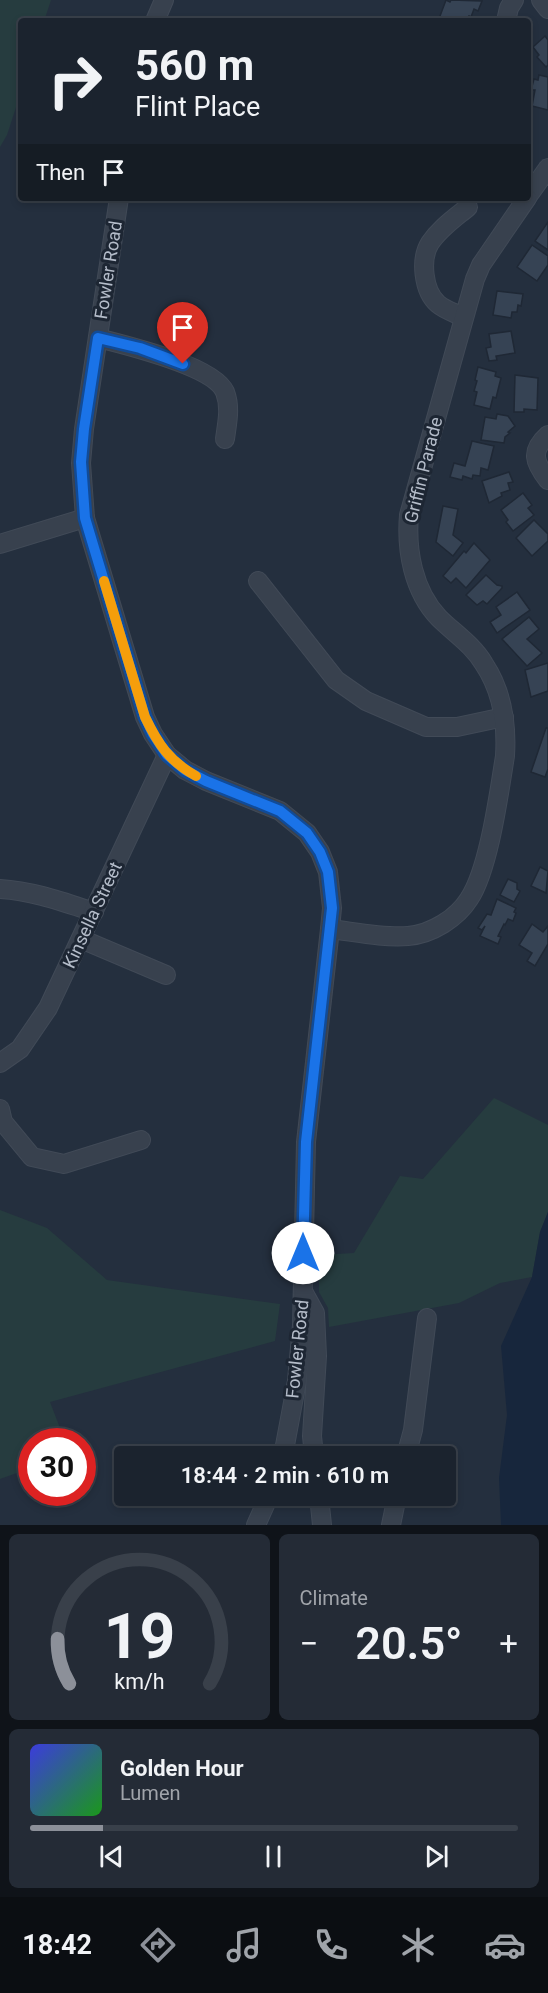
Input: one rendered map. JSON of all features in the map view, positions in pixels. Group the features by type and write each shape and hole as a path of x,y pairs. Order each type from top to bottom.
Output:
{"street":[{"path":"156,18 164,0"},
{"path":"507,18 514,0"},
{"path":"542,0 548,9"},
{"name":"Griffin Parade","path":"531,191 548,168"},
{"name":"Fowler Road","path":"119,201 81,462 85,518 145,717 167,755 185,770 280,811 307,833 320,852 328,872 332,908 306,1142 302,1325 297,1381 285,1446"},
{"name":"Griffin Parade","path":"330,929 409,936 431,930 460,910 476,885 488,844 505,756 504,717 499,694 483,661 459,635 437,616 425,597 412,567 408,543 409,515 475,279 481,265 524,201"},
{"path":"463,317 438,304 433,298 426,282 425,261 429,244 448,223 468,207"},
{"path":"98,338 166,357 200,371 219,382 229,408 225,439"},
{"path":"548,435 538,445 536,452 539,469 548,480"},
{"path":"0,544 85,518"},
{"path":"258,581 336,680 366,701 426,728 457,727 504,717"},
{"name":"Kinsella Street","path":"0,1063 20,1049 48,1008 167,755"},
{"path":"0,890 15,890 47,896 94,912"},
{"path":"81,939 166,975"},
{"path":"0,1109 3,1122 32,1157 64,1164 141,1140"},
{"path":"303,1291 315,1313 317,1356 312,1436 314,1446"},
{"path":"409,1446 413,1430 427,1318"},
{"path":"256,1525 265,1506"},
{"path":"320,1506 322,1525"},
{"path":"391,1525 395,1506"}],"green space":[{"path":"0,0 51,0 45,18 18,18 18,101 7,135 0,147"},
{"path":"494,1098 548,1125 548,1212 540,1232 532,1277 500,1283 459,1303 329,1327 328,1308 319,1292 319,1255 354,1253 400,1176 423,1179"},
{"path":"0,1210 47,1228 107,1280 280,1304 275,1341 50,1402 60,1428 18,1428 18,1473 0,1479"}],"water":[{"path":"548,1212 548,1525 501,1525 499,1478 507,1415 501,1346 532,1277 540,1232"}],"building":[{"path":"446,0 450,2 451,0 482,1 478,11 474,9 471,17 446,18 440,16"},
{"path":"545,36 548,40 548,65 546,67 537,57 539,55 533,47"},
{"path":"539,75 548,77 548,110 532,106 535,90 531,90 534,79 538,80"},
{"path":"548,222 548,250 535,241"},
{"path":"532,245 548,256 548,265 537,281 517,267"},
{"path":"497,291 523,294 521,306 518,305 517,312 512,312 511,318 493,315"},
{"path":"511,331 515,353 496,356 497,360 489,361 486,348 491,347 489,334"},
{"path":"478,367 496,372 495,376 501,378 496,398 493,397 490,409 474,405"},
{"path":"515,375 538,378 537,410 524,409 524,412 514,412"},
{"path":"497,414 508,416 515,426 508,432 510,433 505,437 504,443 481,440 485,417 496,419"},
{"path":"472,441 494,446 488,470 481,468 480,476 473,475 472,479 463,476 462,480 450,477 454,463 465,466"},
{"path":"509,472 513,482 508,483 510,490 501,493 502,496 489,503 482,481"},
{"path":"523,493 532,505 528,508 534,515 513,531 501,510"},
{"path":"443,506 458,509 453,535 463,543 453,556 436,542"},
{"path":"534,520 548,534 548,541 532,556 516,538"},
{"path":"474,543 490,560 466,588 456,578 451,583 443,576 464,551 466,553"},
{"path":"486,575 502,588 487,604 483,601 477,605 466,595"},
{"path":"517,592 530,610 497,633 490,622 501,615 496,607"},
{"path":"529,617 539,629 527,639 542,653 527,666 502,639"},
{"path":"548,663 548,691 531,697 525,670"},
{"path":"546,728 548,728 548,769 545,777 531,772"},
{"path":"540,867 548,871 546,893 531,886"},
{"path":"508,879 517,883 517,889 520,891 514,902 500,895"},
{"path":"497,899 516,908 513,921 508,919 498,936 501,937 498,944 480,936 485,926 482,930 478,928 487,914 491,915"},
{"path":"532,924 543,932 548,926 548,944 535,966 527,961 532,953 519,945"}],"slow traffic":[{"path":"104,581 145,717 153,734 167,755 196,776"}],"route":[{"path":"183,364 140,348 98,338 81,462 85,518 145,717 162,749 185,770 280,811 307,833 320,852 328,872 332,908 310,1090 303,1253"}]}
